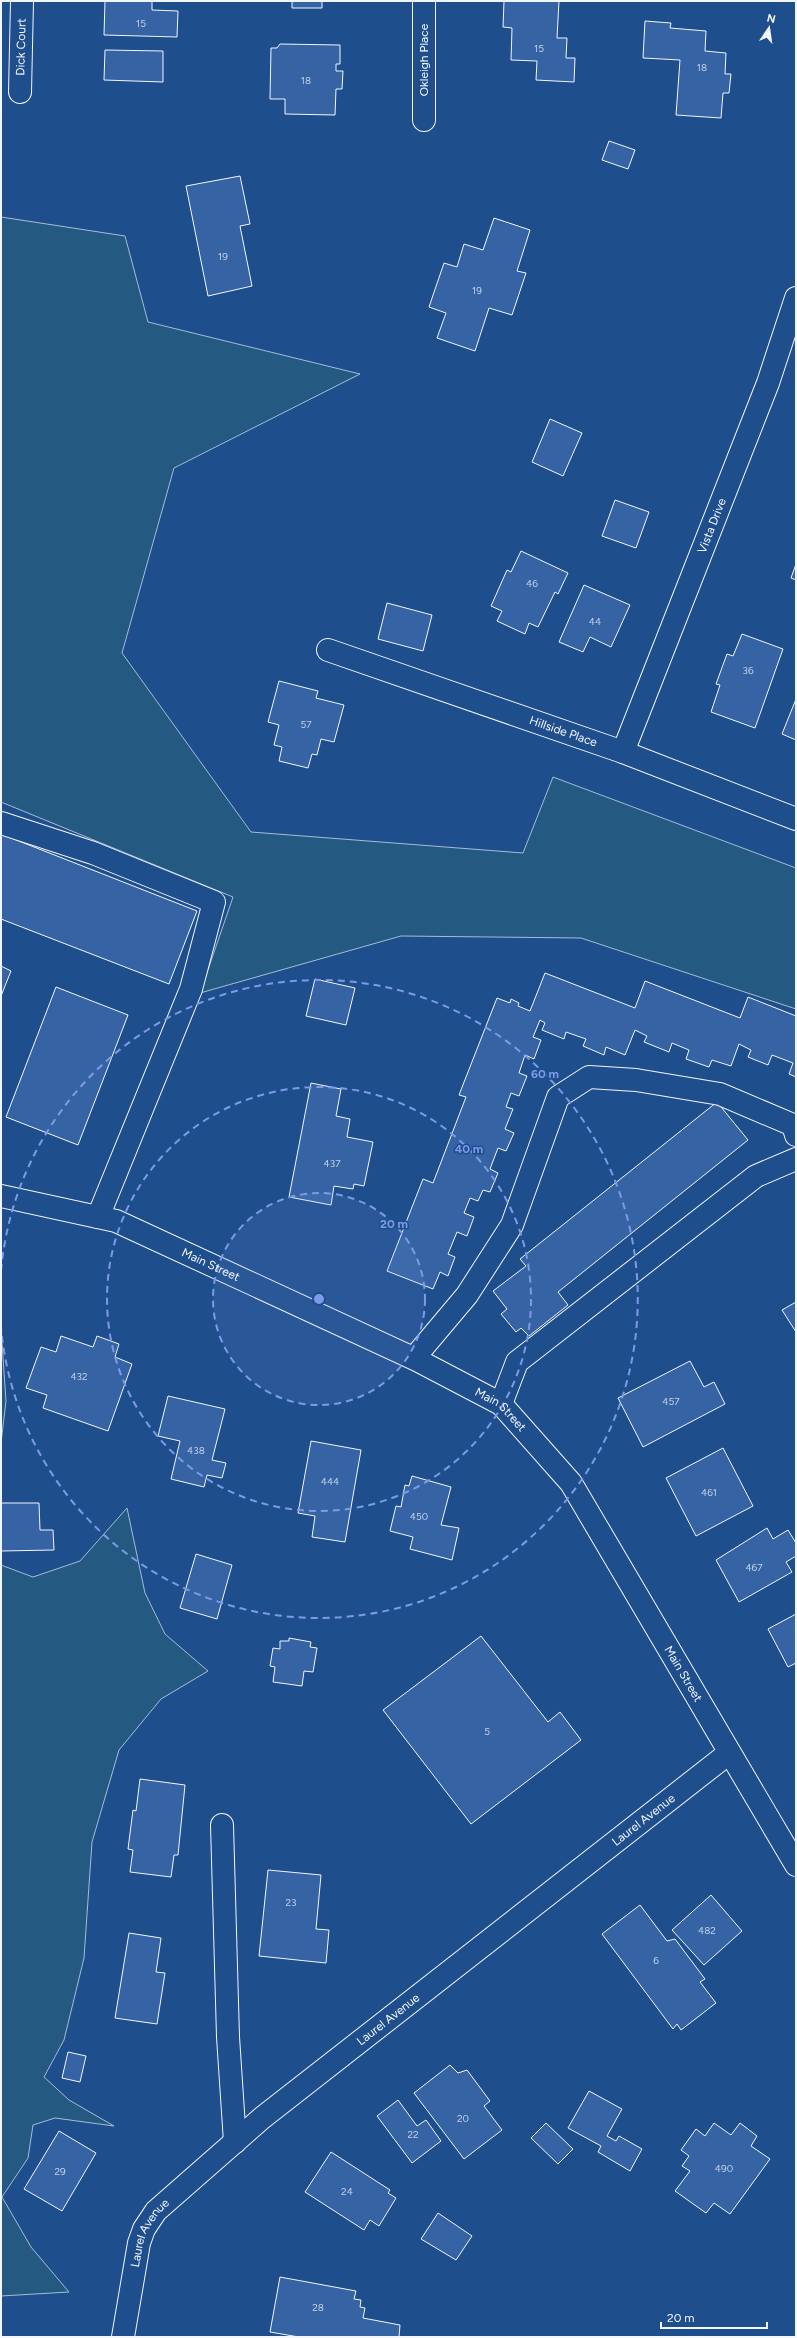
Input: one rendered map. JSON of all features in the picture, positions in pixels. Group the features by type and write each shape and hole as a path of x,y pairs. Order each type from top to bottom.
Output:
{"main road":[{"name":"Dick Court","path":"20,92 22,1"},
{"name":"Okleigh Place","path":"424,1 424,120"},
{"name":"Vista Drive","path":"623,752 768,383 796,298"},
{"name":"Hillside Place","path":"328,650 623,752 796,819"},
{"path":"1,823 93,853 214,902 191,988 98,1217"},
{"path":"414,1358 467,1295 512,1225 558,1098 589,1077 636,1080 720,1094 793,1125 796,1135"},
{"path":"500,1404 517,1362 756,1176 796,1159"},
{"name":"Main Street","path":"1,1196 116,1221 414,1358 500,1404 571,1483 796,1865"},
{"name":"Laurel Avenue","path":"123,2337 136,2258 144,2228 156,2211 166,2201 262,2118 729,1753"},
{"path":"222,1825 228,2036 235,2142"}],"shaded area":[{"path":"1,217 125,236 148,322 360,374 174,468 122,653 251,832 523,853 553,777 796,868 796,1009 581,938 401,936 200,993 233,897 1,802"},
{"path":"2,1343 6,1401 1,1443 1,1344"},
{"path":"127,1508 145,1593 165,1634 208,1671 161,1699 119,1750 92,1842 84,1958 64,2040 44,2077 69,2100 114,2126 55,2118 33,2125 28,2158 2,2197 31,2247 69,2292 1,2296 1,1565 33,1577 80,1561"}],"building":[{"path":"105,1 152,1 152,10 178,11 177,37 104,35"},
{"path":"292,1 322,1 322,8 292,8"},
{"path":"504,1 559,1 557,38 567,38 566,58 575,58 574,82 536,80 537,61 511,60 512,28 503,27"},
{"path":"645,21 671,23 670,28 706,31 705,51 726,53 725,74 731,74 729,93 723,93 721,118 676,115 680,60 643,58"},
{"path":"280,44 340,45 340,64 336,64 336,71 343,71 342,89 336,89 335,115 285,114 285,99 270,99 271,48 277,48"},
{"path":"105,50 163,51 163,82 104,80"},
{"path":"609,141 635,150 628,169 602,160"},
{"path":"240,176 250,224 240,226 252,286 208,296 186,186"},
{"path":"494,218 530,230 517,271 526,273 512,315 489,308 475,351 437,338 446,313 429,307 444,263 457,267 464,244 483,250"},
{"path":"550,419 582,433 563,476 532,462"},
{"path":"615,500 649,512 636,548 602,536"},
{"path":"521,551 568,573 558,594 555,592 538,627 529,623 525,634 497,621 502,611 491,606 507,570 511,572"},
{"path":"796,564 796,580 791,578"},
{"path":"584,585 630,605 611,647 590,637 583,652 559,642"},
{"path":"387,603 432,615 423,651 378,639"},
{"path":"742,634 783,649 755,728 711,712 720,685 716,684 727,654 733,656"},
{"path":"279,681 318,691 316,698 344,705 334,742 321,739 317,755 312,754 308,768 279,761 282,747 274,745 279,725 268,722"},
{"path":"796,699 796,740 782,734"},
{"path":"1,834 197,911 169,984 1,919"},
{"path":"1,966 11,971 1,996"},
{"path":"545,973 635,1008 645,981 740,1018 748,997 796,1016 796,1077 789,1074 793,1063 772,1055 768,1065 748,1057 751,1050 739,1044 731,1066 712,1060 709,1067 686,1059 689,1050 672,1043 669,1052 644,1042 647,1036 635,1030 625,1055 606,1047 604,1055 583,1046 586,1039 566,1032 564,1039 542,1030 545,1023 540,1020 533,1037 541,1040 534,1059 525,1055 519,1073 527,1076 519,1096 511,1093 506,1107 513,1109 505,1129 514,1133 506,1151 498,1148 490,1169 498,1173 490,1192 483,1190 478,1201 470,1198 464,1213 474,1217 467,1236 457,1232 448,1254 455,1257 448,1276 440,1272 433,1289 387,1271 423,1179 433,1183 466,1097 459,1095 497,998 510,1003 511,999 519,1003 518,1006 530,1011"},
{"path":"315,979 355,988 346,1025 306,1016"},
{"path":"56,987 128,1015 78,1145 6,1117"},
{"path":"311,1083 341,1089 336,1116 350,1119 347,1137 373,1142 364,1186 354,1184 353,1189 334,1186 331,1205 289,1197"},
{"path":"717,1102 748,1140 558,1292 568,1305 529,1336 521,1328 516,1332 501,1314 507,1309 493,1291 526,1266 520,1259"},
{"path":"796,1302 796,1332 782,1310"},
{"path":"61,1336 93,1347 97,1336 119,1344 115,1357 132,1364 108,1431 43,1408 47,1395 26,1388 41,1347 56,1352"},
{"path":"690,1361 704,1387 714,1382 725,1404 643,1447 618,1398"},
{"path":"168,1396 225,1409 212,1460 226,1463 222,1478 207,1475 204,1487 171,1479 180,1441 158,1436"},
{"path":"311,1441 361,1450 345,1542 312,1537 315,1516 298,1513"},
{"path":"723,1448 753,1506 696,1536 666,1478"},
{"path":"412,1476 451,1487 441,1525 459,1528 452,1560 410,1549 413,1537 390,1531 396,1506 401,1507 405,1485 409,1486"},
{"path":"1,1503 39,1503 40,1530 53,1530 54,1550 1,1551"},
{"path":"767,1528 773,1539 788,1530 796,1543 796,1556 786,1562 792,1572 739,1602 716,1560"},
{"path":"196,1554 232,1565 217,1619 180,1608"},
{"path":"796,1614 796,1663 788,1667 768,1629"},
{"path":"481,1636 548,1722 560,1712 581,1740 471,1824 383,1710"},
{"path":"289,1638 311,1642 310,1647 317,1648 313,1672 304,1671 302,1686 273,1682 275,1667 270,1666 273,1648 280,1649 280,1641 289,1641"},
{"path":"140,1779 185,1785 178,1855 174,1855 171,1877 130,1872 133,1850 128,1849 133,1810 136,1811"},
{"path":"268,1870 321,1875 316,1929 329,1930 326,1963 259,1956"},
{"path":"711,1895 742,1931 704,1965 672,1930"},
{"path":"640,1905 667,1941 675,1939 705,1979 700,1982 716,2003 681,2030 677,2024 673,2029 602,1934"},
{"path":"129,1933 161,1938 156,1972 165,1973 157,2024 115,2018"},
{"path":"68,2052 86,2056 80,2082 62,2078"},
{"path":"450,2065 458,2073 467,2070 490,2101 484,2106 502,2130 464,2159 414,2093"},
{"path":"589,2091 622,2109 607,2136 616,2141 619,2136 642,2149 630,2171 598,2152 601,2146 568,2128"},
{"path":"398,2100 417,2126 426,2120 441,2141 412,2163 377,2116"},
{"path":"546,2123 573,2149 558,2164 531,2138"},
{"path":"714,2123 731,2135 740,2123 757,2136 751,2146 770,2159 730,2214 714,2203 706,2213 675,2191 690,2171 682,2166 689,2156 681,2150 696,2129 705,2136"},
{"path":"59,2131 96,2153 62,2211 24,2189"},
{"path":"331,2152 390,2190 388,2193 396,2198 379,2226 370,2220 364,2230 305,2192"},
{"path":"438,2213 472,2236 456,2260 421,2239"},
{"path":"280,2277 356,2291 354,2299 361,2300 360,2307 365,2308 363,2318 400,2325 399,2337 299,2337 270,2332"}]}
